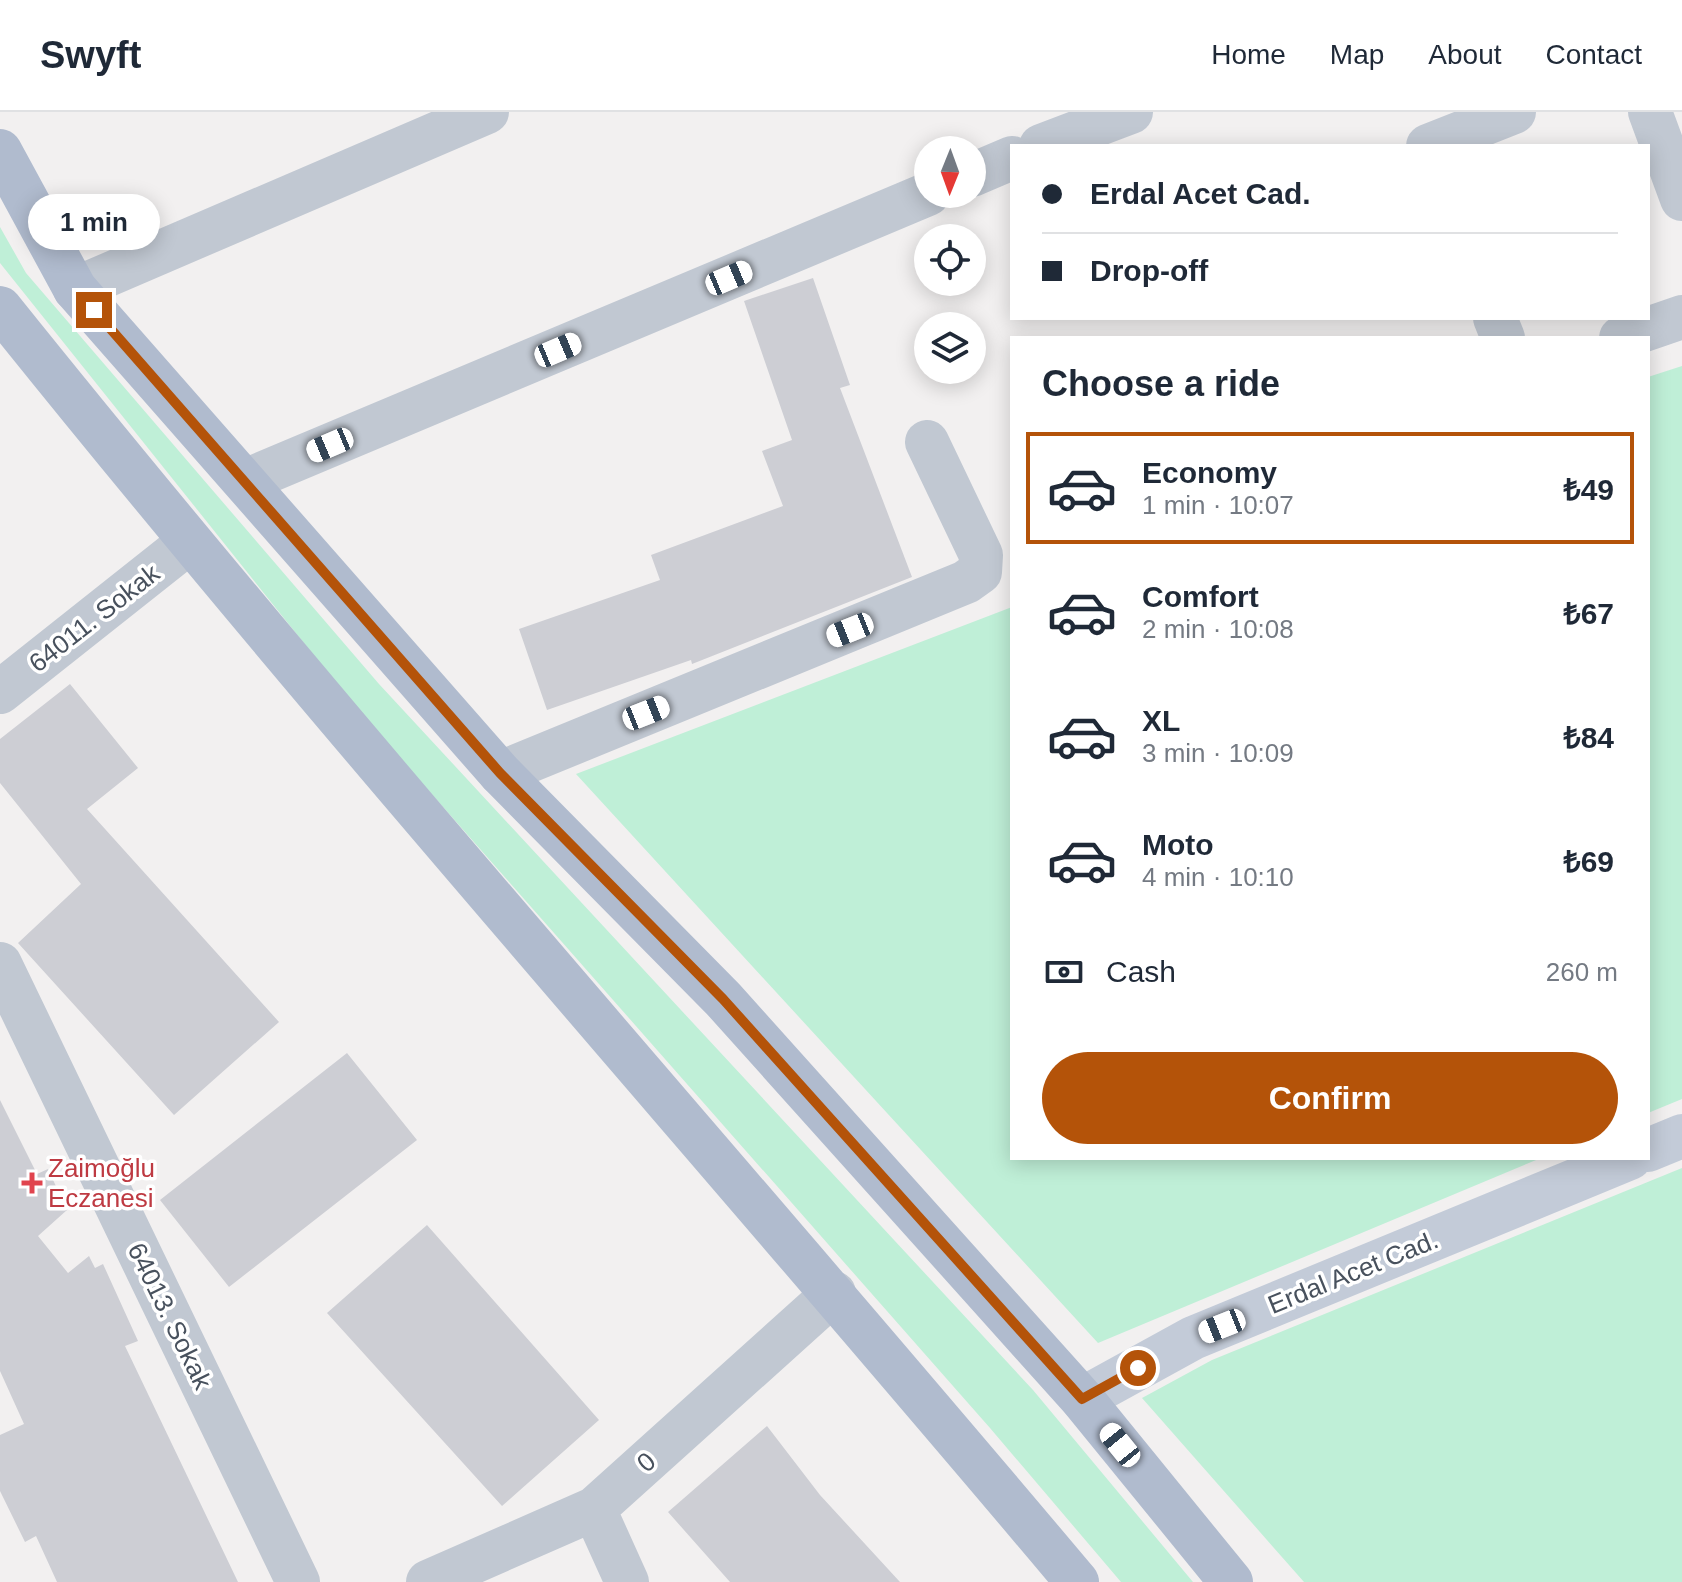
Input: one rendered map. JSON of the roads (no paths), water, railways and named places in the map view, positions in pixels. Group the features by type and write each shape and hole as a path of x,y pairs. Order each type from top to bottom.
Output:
{"main road":[{"path":"0,151 75,289 500,773 723,999 1082,1399 1231,1582"},
{"path":"0,308 188,543 834,1293 1077,1582"}],"street":[{"path":"75,289 487,112"},
{"path":"1063,129 1131,112"},
{"path":"1433,144 1514,112"},
{"path":"1650,112 1682,199"},
{"path":"986,169 1010,159"},
{"path":"245,481 914,200"},
{"path":"1627,336 1682,317"},
{"path":"500,773 966,582 980,572 981,555 927,442"},
{"name":"64011. Sokak","path":"0,692 188,543"},
{"name":"64013. Sokak","path":"0,964 298,1582"},
{"path":"1650,1149 1682,1136"},
{"name":"Erdal Acet Cad.","path":"1082,1399 1193,1338 1625,1160"},
{"name":"0","path":"428,1582 594,1509 834,1293"},
{"path":"594,1509 627,1582"}],"place":[{"name":"Zaimoğlu Eczanesi","path":"32,1183"}]}
